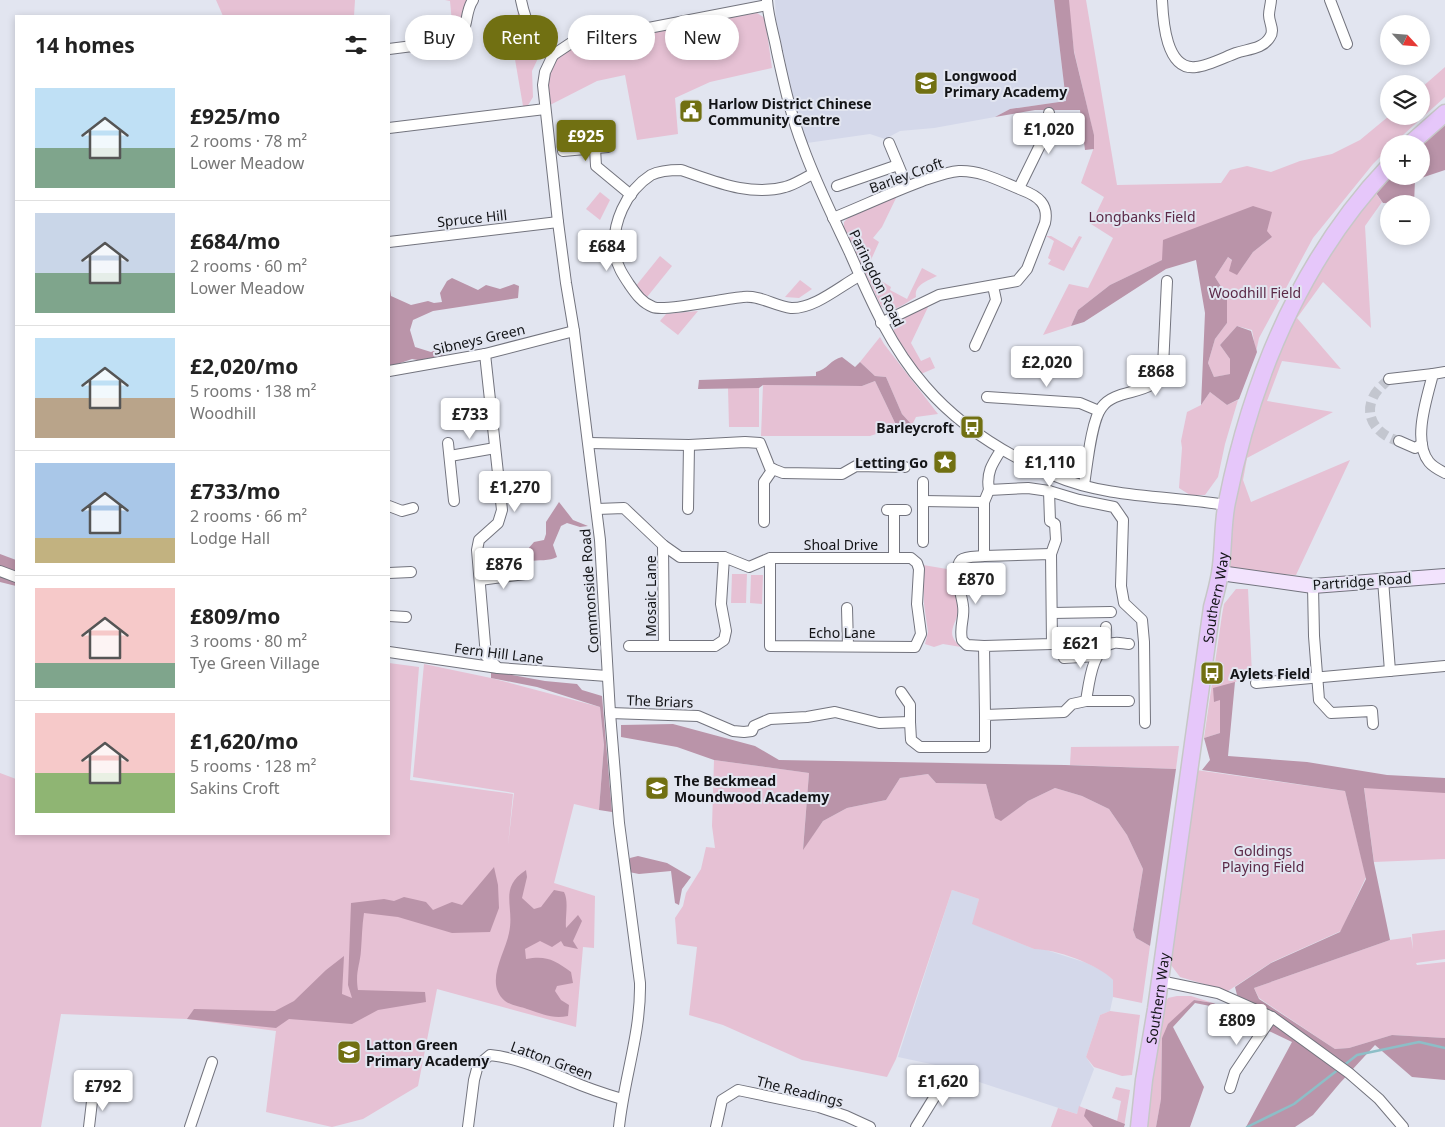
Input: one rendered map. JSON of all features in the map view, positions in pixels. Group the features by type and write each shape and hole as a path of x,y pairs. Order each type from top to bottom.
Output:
{"main road":[{"path":"1420,135 1445,113"},
{"name":"Southern Way","path":"1139,1127 1144,1080 1160,981 1211,613 1220,573 1226,505 1237,454 1258,383 1277,335 1299,289 1327,244 1380,175"}],"street":[{"path":"390,49 456,39 466,28 469,7 474,0"},
{"path":"521,0 524,15"},
{"path":"1162,0 1164,28 1174,58 1184,66 1196,67 1245,50 1260,47 1270,37 1272,27 1269,16 1272,0"},
{"path":"1330,0 1347,44"},
{"path":"558,51 571,43 767,2"},
{"name":"Paringdon Road","path":"767,2 787,96 813,174 858,276 882,323 903,358 926,388 974,432 1000,450 1054,476 1084,486 1110,491 1226,505"},
{"name":"Commonside Road","path":"550,60 545,72 543,86 545,109 558,222 597,509 605,609 607,676 619,823 640,983 637,1032 622,1099 619,1127"},
{"path":"390,128 545,109"},
{"path":"1019,188 1048,129 1049,113"},
{"path":"889,143 907,186"},
{"path":"562,151 608,147"},
{"path":"595,148 596,166 631,195"},
{"name":"Barley Croft","path":"837,186 898,165"},
{"path":"813,174 785,187 759,191 732,186 681,170 652,174 631,195 623,208 616,228 615,252 620,270 638,298 655,308 746,296 765,299 791,308 809,306 858,276"},
{"name":"Barley Croft","path":"833,218 907,186 943,174 960,171 981,174 1019,188 1034,195 1042,202 1046,210 1045,223 1027,269 1022,277 1014,283 938,294 882,323"},
{"name":"Spruce Hill","path":"390,242 558,222"},
{"path":"1084,486 1099,411 1109,400 1149,387 1160,376 1163,367 1168,281"},
{"path":"974,346 996,300 993,286"},
{"name":"Sibneys Green","path":"390,371 485,354 574,331"},
{"path":"485,354 502,510 498,523 478,540 477,550 486,656 498,668"},
{"path":"1389,379 1445,372"},
{"path":"1433,374 1421,426 1422,444 1428,461 1445,473"},
{"path":"987,397 1080,403 1099,411"},
{"path":"1399,442 1415,448 1422,444"},
{"path":"448,443 454,501"},
{"path":"588,443 689,445 760,443 770,468 783,473 842,474 856,466 905,466"},
{"path":"688,509 689,445"},
{"path":"450,456 495,448"},
{"path":"984,556 984,502 989,490 987,481 989,469 1000,450"},
{"path":"764,522 764,482 773,469"},
{"path":"923,482 923,542"},
{"path":"989,490 1028,488 1049,491 1079,500 1114,507 1123,520 1121,586 1124,603 1142,620 1145,723"},
{"path":"1049,491 1050,521 1055,524 1056,540 1051,554 1052,644 967,645 962,640 960,626 964,608 957,574 961,560 984,556 1051,554"},
{"path":"923,501 984,502"},
{"path":"390,506 402,511 413,508"},
{"path":"597,509 624,508 680,558 724,557 748,567 770,558"},
{"path":"894,558 890,510 906,510"},
{"name":"Mosaic Lane","path":"664,545 664,646"},
{"path":"629,646 715,646 724,640 726,631 722,604 724,557"},
{"name":"Shoal Drive","path":"770,558 911,558 917,563 919,569 917,604 921,634 915,647"},
{"name":"Echo Lane","path":"770,558 770,646 915,647"},
{"path":"0,571 15,577"},
{"path":"390,573 411,572"},
{"name":"Partridge Road","path":"1220,573 1313,586 1445,576"},
{"path":"480,580 525,574"},
{"path":"1383,580 1390,670"},
{"path":"1313,586 1314,636 1319,700 1331,713 1372,711 1374,724"},
{"path":"847,608 848,646"},
{"path":"1052,613 1111,612"},
{"path":"390,616 406,617"},
{"path":"1105,647 1106,627"},
{"path":"1086,701 1092,670 1097,656 1105,647 1113,643 1130,644"},
{"path":"901,692 910,705 911,740 920,747 985,747 984,646"},
{"name":"Fern Hill Lane","path":"390,652 498,668 607,676"},
{"path":"1064,658 1097,656"},
{"path":"1256,683 1445,666"},
{"path":"985,715 1064,712 1072,704 1086,701 1129,702"},
{"name":"The Briars","path":"610,713 698,716 733,731 744,732 752,730 754,726 770,718 807,717 835,712 879,723 910,722"},
{"path":"1160,981 1218,993 1272,1018 1349,1073 1379,1098 1403,1127"},
{"path":"1230,1088 1235,1072 1272,1018"},
{"name":"Latton Green","path":"468,1127 474,1080 478,1065 490,1055 505,1056 541,1068 570,1081 622,1099"},
{"path":"190,1127 212,1062"},
{"path":"916,1127 948,1075"},
{"name":"The Readings","path":"716,1127 722,1100 738,1090 819,1107 870,1127"},
{"path":"89,1127 93,1093"}],"shaded area":[{"name":"Longwood Primary Academy","path":"775,0 1054,0 1066,101 1010,109 995,117 934,128 900,131 885,139 870,134 807,143 787,96 787,70 776,20"},
{"path":"1054,0 1069,0 1074,52 1094,135 1094,149 1085,150 1080,110 1035,110 995,117 1010,109 1066,101"},
{"path":"1445,123 1445,170 1430,175 1430,137"},
{"path":"1380,184 1415,185 1414,195 1380,195 1380,199 1374,190"},
{"path":"1253,206 1272,212 1267,231 1272,237 1253,252 1237,275 1229,271 1232,260 1228,257 1215,277 1227,296 1227,323 1215,339 1208,363 1214,377 1230,374 1230,359 1220,345 1237,326 1251,331 1257,352 1239,399 1227,405 1210,392 1201,405 1205,313 1196,260 1166,269 1084,322 1071,326 1078,310 1110,285 1162,260 1163,240"},
{"path":"452,278 478,290 486,285 500,289 514,284 519,286 518,298 433,311 413,320 410,330 415,347 431,352 443,347 448,350 435,363 412,359 390,367 390,290 391,296 411,305 428,301 434,303 442,302 440,293 447,281"},
{"path":"842,357 855,367 860,362 875,376 886,377 902,414 912,425 910,433 897,427 875,381 862,386 763,385 759,388 698,389 699,380 816,376 816,372"},
{"path":"559,502 573,520 588,526 580,527 567,523 561,526 553,545 557,557 547,560 529,561 527,550 534,542 544,540 546,522"},
{"path":"0,554 15,560 15,586 0,582"},
{"path":"491,671 545,681 577,684 582,690 602,696 612,812 599,810 604,745 600,707 537,687 491,678"},
{"path":"1235,682 1228,756 1307,762 1387,775 1445,778 1445,793 1364,788 1374,863 1390,940 1254,988 1259,999 1335,1049 1349,1048 1392,1035 1445,1038 1445,1080 1412,1077 1375,1045 1313,1115 1295,1127 1246,1127 1292,1042 1220,1008 1195,1003 1173,1027 1204,1087 1190,1127 1156,1127 1161,1099 1162,1038 1168,1024 1194,1000 1213,1003 1247,1016 1252,1004 1237,995 1235,987 1271,963 1340,932 1366,879 1345,791 1202,770 1210,760 1204,738 1220,733 1220,700 1214,702 1213,688"},
{"path":"673,724 755,746 779,760 1176,769 1150,946 1136,938 1133,930 1143,869 1127,835 1109,809 1082,796 1055,788 1028,801 1001,821 995,818 986,784 936,783 928,774 900,778 886,800 847,808 823,821 803,850 809,773 714,760 677,747 621,737 621,725"},
{"path":"638,856 667,863 691,877 682,889 679,905 675,903 671,871 639,874 629,872 630,858"},
{"path":"494,867 498,885 499,908 490,932 452,933 398,917 364,913 357,974 358,990 425,992 426,1002 378,1010 352,1024 289,1019 276,1028 187,1019 194,1009 275,1011 294,1001 326,970 344,956 342,994 352,998 348,985 351,903 384,899 394,901 404,897 426,902 433,910 452,902 462,905"},
{"path":"526,870 527,877 522,898 534,909 541,907 554,890 564,892 567,904 566,928 578,915 582,921 573,941 578,949 564,946 561,941 552,947 540,941 525,949 526,959 545,958 560,964 571,972 573,983 557,986 555,991 561,1000 569,1005 568,1016 548,1016 510,1004 499,994 496,986 498,968 509,933 510,891 517,877"},
{"path":"952,890 979,899 973,924 1034,949 1043,949 1087,963 1105,972 1113,980 1113,997 1110,1011 1100,1015 1086,1057 1094,1069 1077,1114 982,1083 940,1066 898,1057"},
{"path":"1086,1109 1125,1124 1124,1127 1093,1127 1084,1116"}],"green space":[{"path":"216,0 355,0 354,15 223,15"},
{"path":"445,0 469,0 464,15 451,15 450,1"},
{"path":"1068,0 1086,0 1117,185 1221,183 1230,170 1247,166 1271,172 1300,161 1332,154 1360,140 1380,123 1380,125 1414,125 1403,135 1380,135 1380,157 1313,238 1259,338 1256,352 1252,330 1237,326 1220,345 1230,359 1231,374 1214,377 1208,363 1215,339 1227,323 1227,296 1215,277 1228,257 1241,269 1253,252 1272,237 1162,260 1110,285 1078,310 1071,326 1043,335 1069,284 1088,288 1113,238 1091,224 1104,197 1081,183 1093,150 1094,136 1074,51"},
{"path":"519,7 522,15 517,15"},
{"path":"757,13 765,18 772,68 710,82 675,98 678,134 637,140 625,75 597,81 550,105 548,85 550,71 556,60 558,60 558,57 568,50 568,60 655,60 655,31 665,29 665,60 739,60 739,16"},
{"path":"515,60 537,60 532,71 533,97 527,107 523,106"},
{"path":"1445,67 1445,97 1430,111 1430,80"},
{"path":"1373,189 1380,199 1380,205 1365,226 1371,328 1323,282 1297,318 1341,369 1282,361 1267,401 1333,412 1247,458 1243,480 1251,502 1350,460 1296,575 1247,572 1227,567 1225,517 1284,330 1328,249"},
{"path":"600,192 610,200 600,220 586,209"},
{"path":"897,196 882,227 873,238 879,242 866,271 891,287 890,290 907,299 922,268 937,276 919,286 916,297 898,308 889,310 881,306 844,228 844,222 849,217"},
{"path":"1046,236 1051,236 1072,248 1079,236 1082,237 1064,271 1048,264 1051,260 1048,258 1054,241"},
{"path":"660,256 672,266 647,297 635,287"},
{"path":"800,280 812,289 799,298 785,297"},
{"path":"929,305 911,343 921,361 930,357 935,368 921,374 894,333 897,322 901,318"},
{"path":"698,311 678,335 660,321 666,314"},
{"path":"880,337 938,414 916,417 912,425 902,414 886,377 875,376 860,362"},
{"path":"875,381 897,427 870,436 761,436 763,385 862,386"},
{"path":"728,388 759,388 759,427 729,427"},
{"path":"1210,392 1227,405 1238,400 1225,444 1218,477 1205,495 1190,495 1179,488 1181,441 1187,412 1201,405"},
{"path":"923,565 947,569 958,608 952,633 956,642 961,647 943,644 934,647 925,644 928,632 924,604"},
{"path":"732,574 747,574 746,603 731,603"},
{"path":"751,575 763,575 762,604 750,603"},
{"path":"1236,589 1248,589 1252,675 1235,682 1215,702 1220,699 1220,733 1204,738 1224,604"},
{"path":"390,663 419,667 410,780 513,794 508,845 514,793 413,777 424,664 491,678 600,707 604,745 599,810 574,804 554,883 595,896 594,948 583,947 576,1027 437,989 418,1086 363,1119 332,1127 266,1112 276,1031 187,1019 61,1014 41,1127 0,1127 0,773 15,779 15,835 390,835"},
{"path":"1179,746 1176,769 1070,765 1071,747"},
{"path":"714,760 809,773 803,849 823,821 847,808 886,800 900,778 928,774 936,783 986,784 995,817 1002,820 1028,801 1055,788 1082,796 1109,809 1127,835 1143,869 1133,930 1136,938 1150,946 1142,1003 1113,997 1113,980 1087,963 1053,952 1034,949 972,924 979,899 952,890 896,1059 887,1077 802,1060 723,1025 689,1015 697,947 677,944 675,918 683,906 686,893 701,869 706,847 715,848 712,826"},
{"name":"Goldings Playing Field","path":"1196,770 1345,791 1366,877 1341,931 1272,962 1228,991 1180,977 1168,961"},
{"path":"1364,787 1445,792 1445,859 1374,862"},
{"path":"1445,930 1445,959 1416,963 1417,965 1445,962 1445,1038 1392,1035 1349,1048 1335,1049 1259,998 1254,988 1390,940 1411,937 1413,949 1412,934"},
{"path":"1191,996 1213,1003 1194,1000 1162,1038 1161,1100 1156,1127 1144,1127 1161,1009 1168,998"},
{"path":"1110,1011 1140,1015 1132,1075 1122,1076 1094,1067 1086,1057 1100,1015"},
{"path":"1116,1087 1130,1090 1124,1127 1051,1127 1058,1108 1077,1114 1079,1106 1117,1121 1121,1101 1112,1098"}],"waterway":[{"path":"1343,1066 1357,1055 1419,1042 1445,1048"},
{"path":"1247,1127 1294,1104 1339,1069"}],"tunnel":[{"path":"1389,379 1373,397 1370,414 1372,421 1380,432 1399,441"}],"place":[{"name":"Longwood Primary Academy","path":"926,83"},
{"name":"Harlow District Chinese Community Centre","path":"691,111"},
{"name":"Barleycroft","path":"972,427"},
{"name":"Letting Go","path":"945,462"},
{"name":"Aylets Field","path":"1212,673"},
{"name":"The Beckmead Moundwood Academy","path":"657,788"},
{"name":"Latton Green Primary Academy","path":"349,1052"}],"park label":[{"name":"Longbanks Field","path":"1142,216"},
{"name":"Woodhill Field","path":"1255,292"}]}
